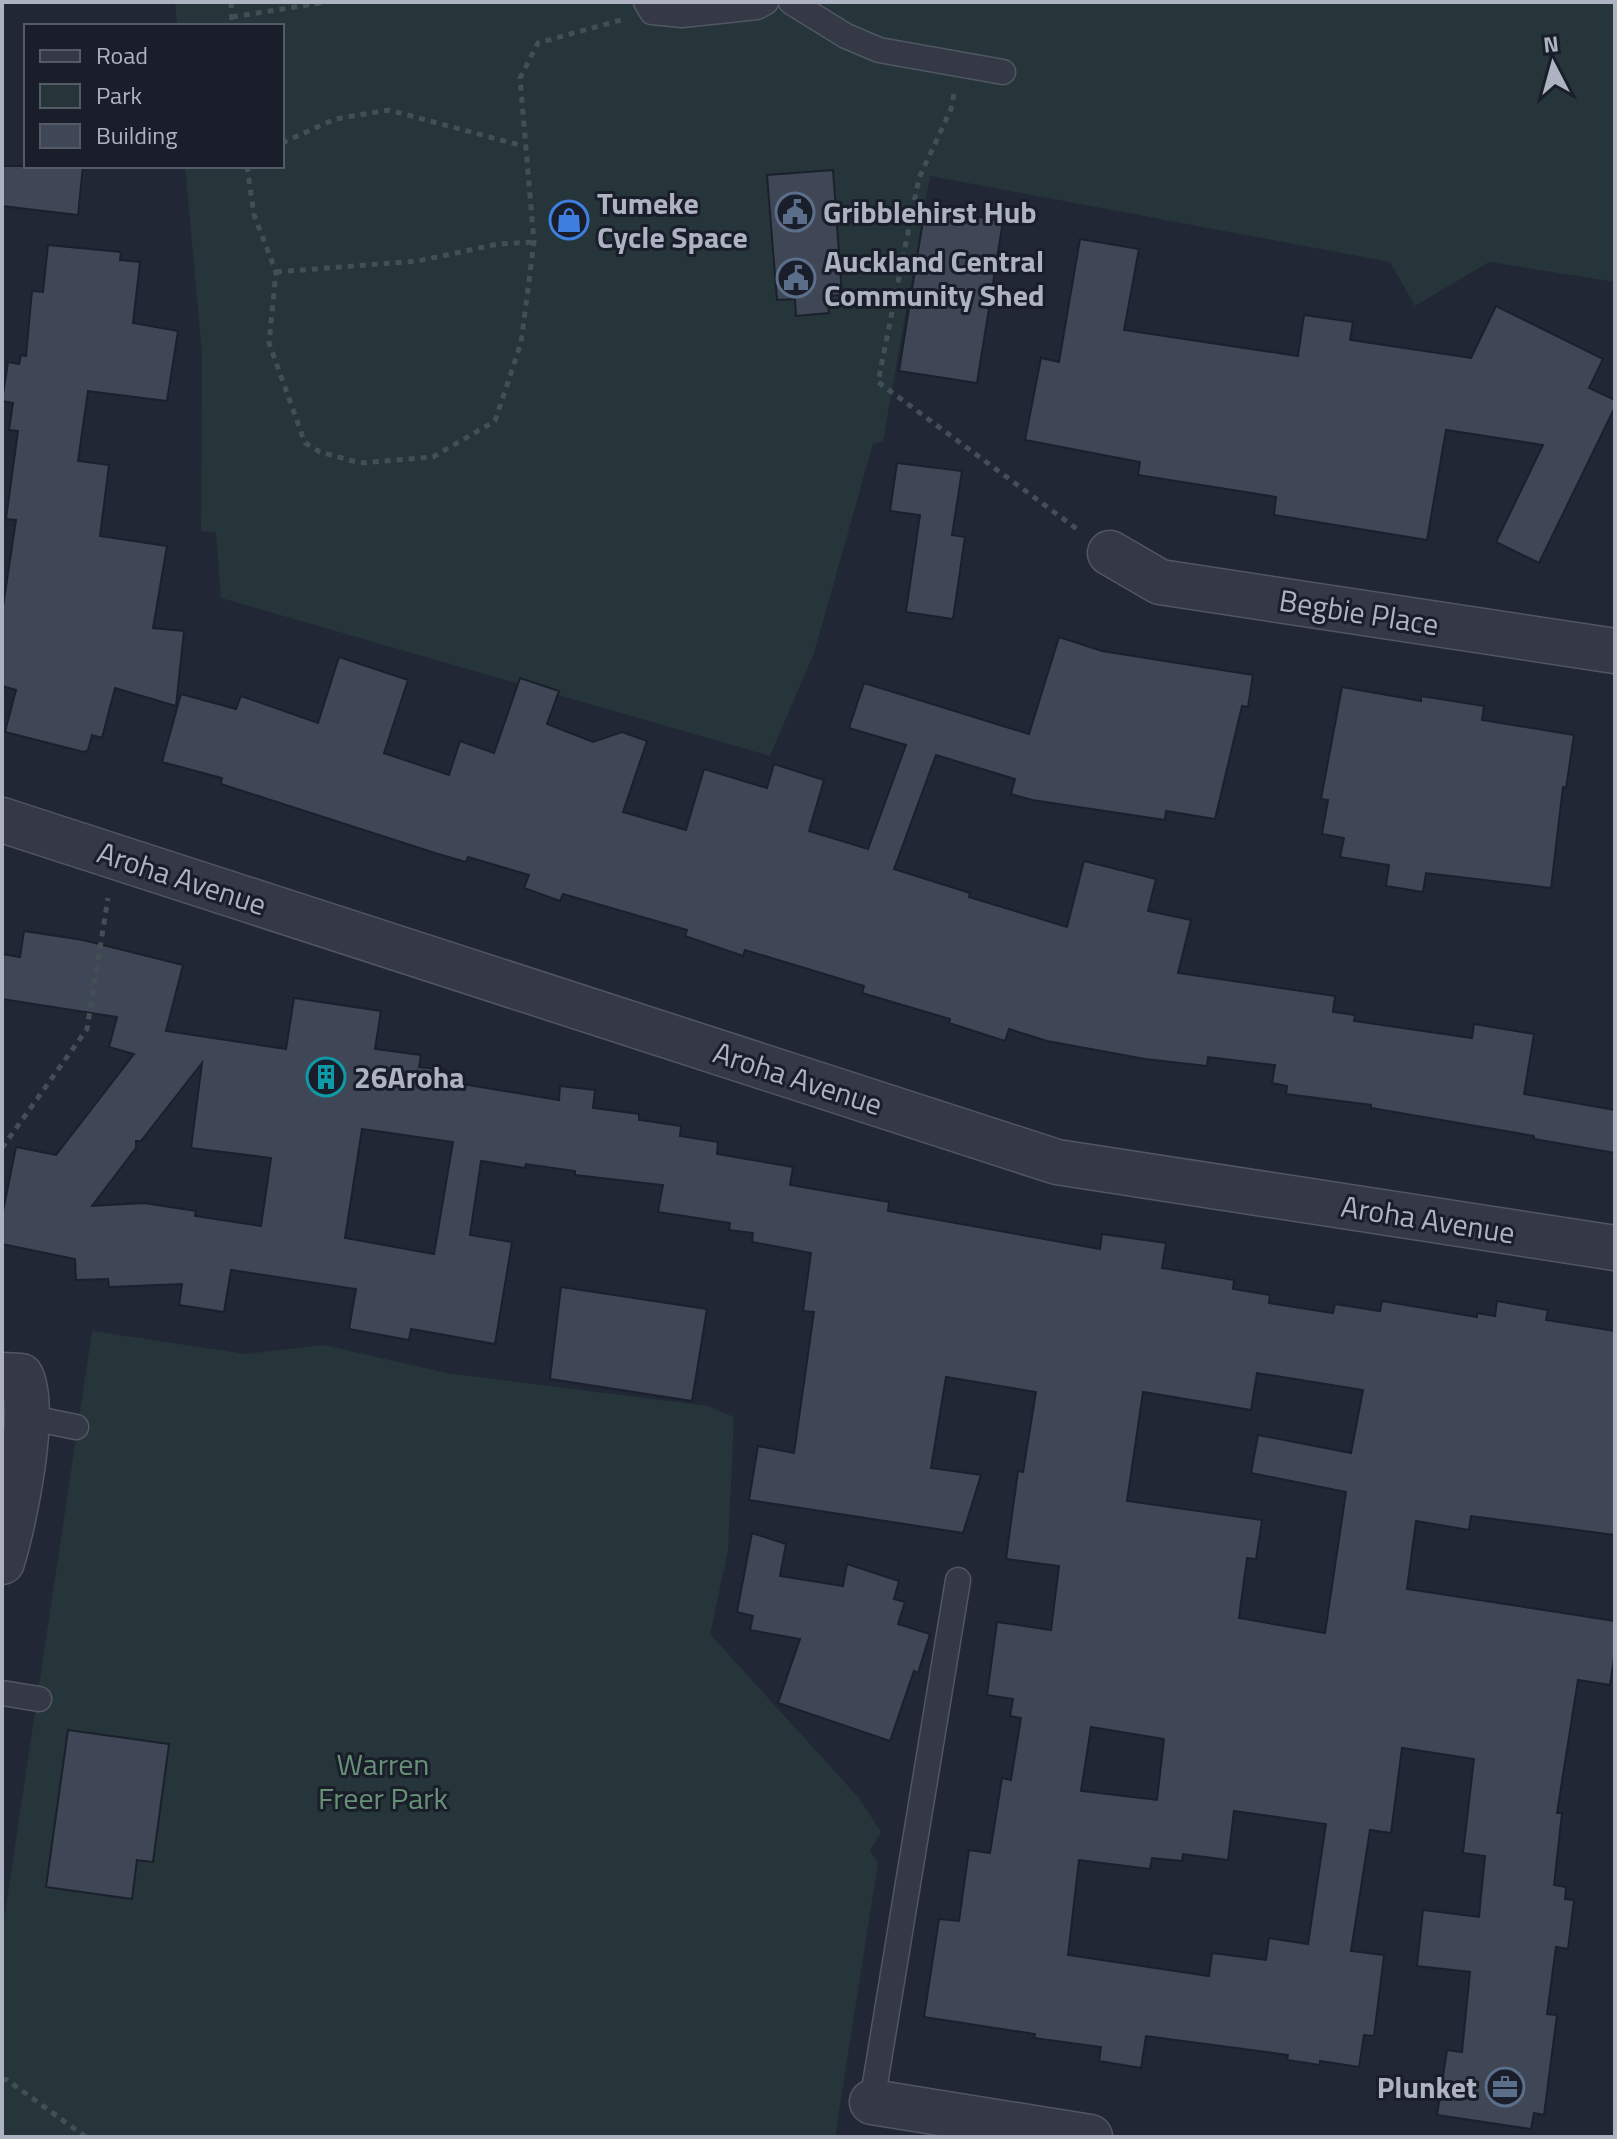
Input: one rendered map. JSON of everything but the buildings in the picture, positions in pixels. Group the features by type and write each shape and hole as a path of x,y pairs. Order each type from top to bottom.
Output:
{"street":[{"name":"Begbie Place","path":"1110,553 1160,582 1615,651"},
{"name":"Aroha Avenue","path":"2,820 1057,1162 1615,1248"},
{"path":"2,1375 21,1376 26,1386 27,1417 13,1529 2,1562"},
{"path":"872,2102 1090,2137"}],"lane":[{"path":"649,7 682,15 710,14 757,7 766,2"},
{"path":"791,2 846,36 879,50 1003,72"},
{"path":"27,1417 76,1427"},
{"path":"872,2102 958,1580"},
{"path":"2,1693 39,1699"}],"path":[{"path":"231,2 232,24"},
{"path":"232,17 326,2"},
{"path":"247,168 254,215 276,272 269,343 305,443 320,452 360,463 433,457 495,421 521,343 534,242 523,146 520,78 538,43 649,7"},
{"path":"284,142 335,119 389,110 523,146"},
{"path":"944,124 919,178 878,382 1110,553"},
{"path":"276,272 418,261 498,244 534,242"},
{"path":"828,304 895,299"},
{"path":"2,1148 87,1029 115,856"},
{"path":"2,2079 86,2137"}],"green space":[{"path":"175,2 1615,2 1615,282 1489,262 1415,306 1390,262 930,176 883,441 873,444 814,653 770,756 221,598 216,533 201,531 202,354 185,168 284,168 284,24 177,24"},
{"name":"Warren Freer Park","path":"92,1331 246,1354 324,1345 447,1373 708,1406 734,1417 728,1550 710,1634 859,1798 881,1832 870,1851 878,1863 835,2137 2,2137 2,1933"}],"place":[{"name":"Gribblehirst Hub","path":"795,212"},
{"name":"Tumeke Cycle Space","path":"569,220"},
{"name":"Auckland Central Community Shed","path":"796,278"},
{"name":"26Aroha","path":"326,1077"},
{"name":"Plunket","path":"1505,2087"}]}
